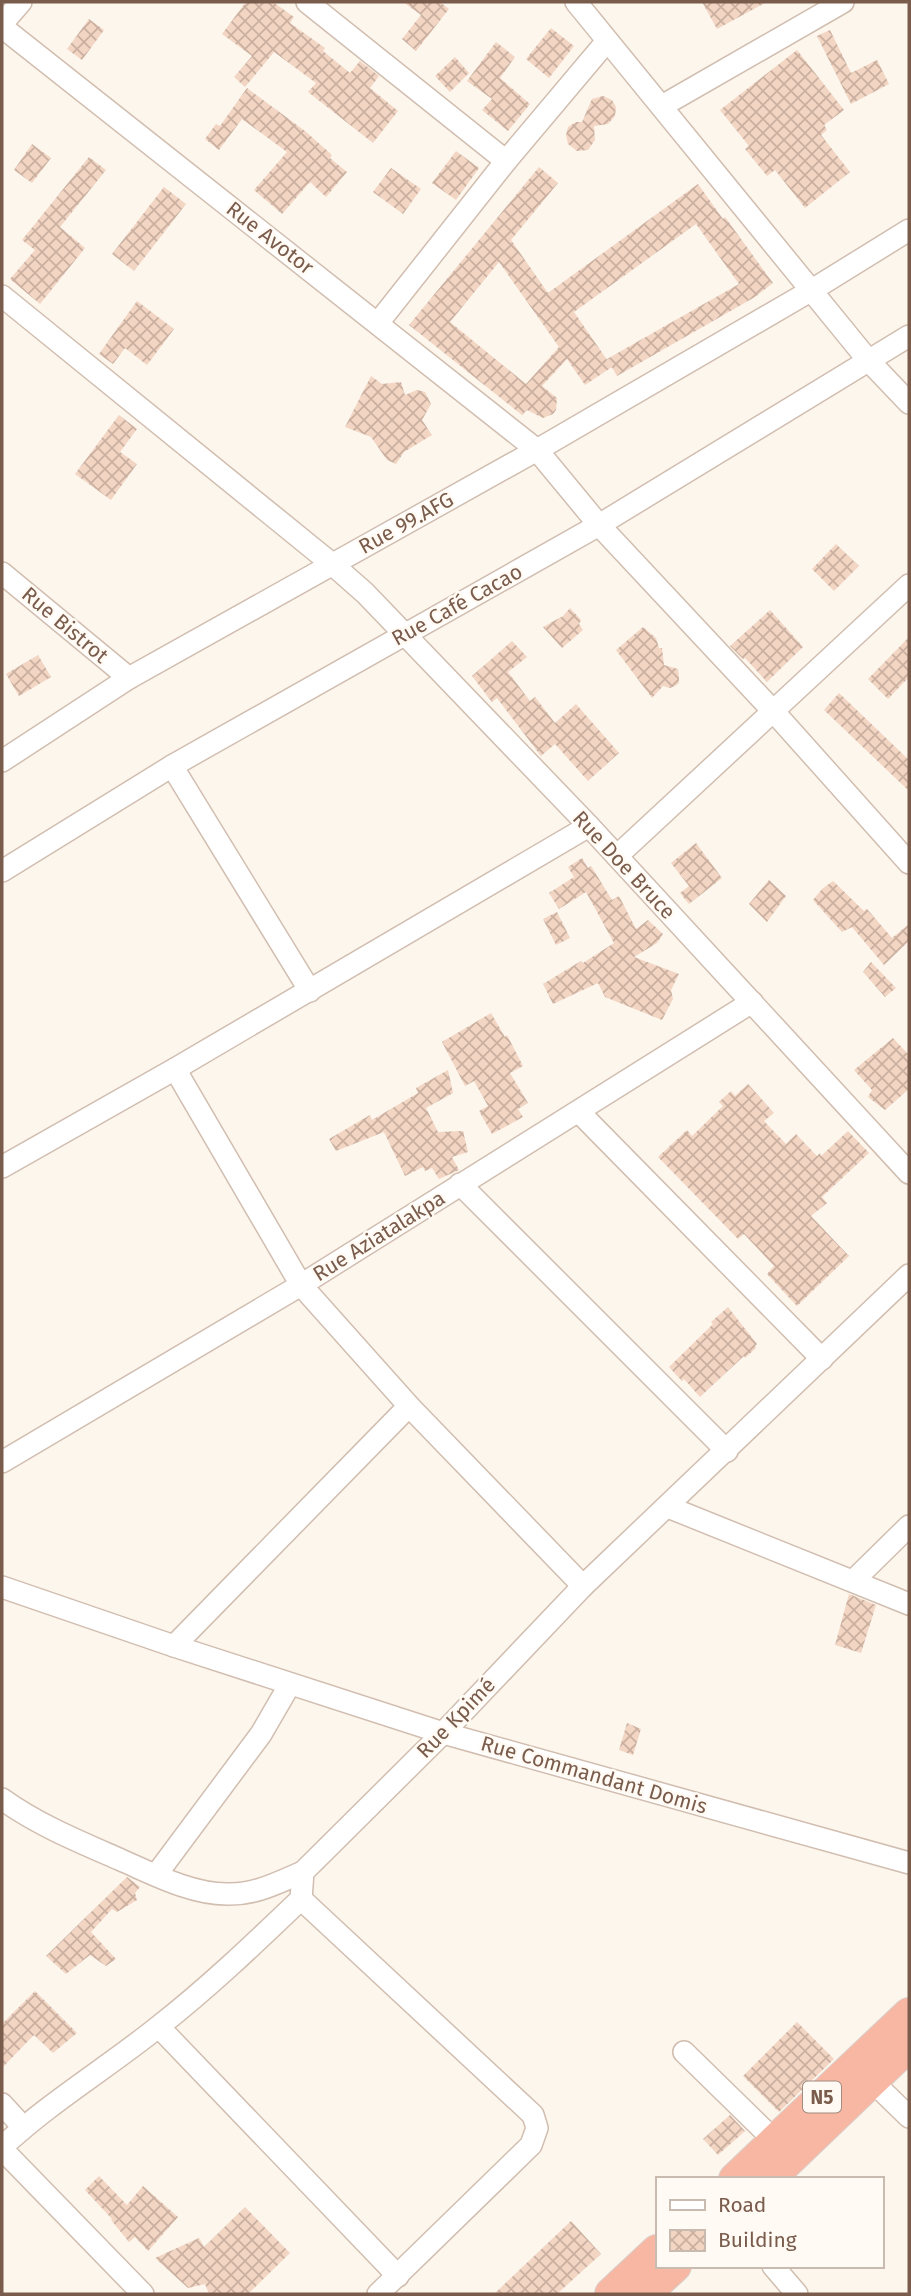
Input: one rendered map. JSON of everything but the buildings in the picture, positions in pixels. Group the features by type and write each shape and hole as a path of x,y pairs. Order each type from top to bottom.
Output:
{"highway":[{"name":"N5","path":"737,2177 909,2014"},
{"name":"N5","path":"771,2177 909,2045"},
{"path":"611,2294 656,2252"},
{"path":"644,2294 673,2268"}],"street":[{"path":"2,25 21,2"},
{"path":"307,2 506,161"},
{"path":"576,2 868,360 909,403"},
{"path":"663,106 843,2"},
{"name":"Rue Avotor","path":"2,25 537,450 599,525 774,712 909,863"},
{"path":"378,323 506,161 607,41"},
{"name":"Rue 99.AFG","path":"2,761 129,678 537,450 812,290 909,230"},
{"name":"Rue Doe Bruce","path":"2,296 332,564 406,634 617,856 909,1173"},
{"name":"Rue Café Cacao","path":"2,871 172,766 599,525 909,336"},
{"name":"Rue Bistrot","path":"2,573 129,678"},
{"path":"617,856 909,585"},
{"path":"172,766 310,991"},
{"path":"2,1167 310,991 589,826"},
{"name":"Rue Aziatalakpa","path":"2,1462 301,1285 752,1002"},
{"path":"175,1069 301,1285 409,1406 583,1586"},
{"path":"579,1111 822,1359"},
{"path":"460,1184 727,1451"},
{"name":"Rue Kpimé","path":"303,1872 583,1586 909,1275"},
{"path":"174,1646 409,1406"},
{"path":"668,1507 909,1604"},
{"path":"853,1581 909,1526"},
{"name":"Rue Commandant Domis","path":"2,1587 174,1646 443,1732 909,1863"},
{"path":"156,1875 261,1734 290,1684"},
{"path":"2,1799 68,1837 156,1875 199,1889 225,1894 257,1892 303,1872 301,1899 221,1973 159,2027 23,2127 2,2148 143,2294"},
{"path":"301,1899 533,2115 537,2128 531,2144 379,2294"},
{"path":"159,2027 398,2276"},
{"path":"684,2052 775,2141"},
{"path":"872,2081 909,2117"},
{"path":"2,2104 23,2127"},
{"path":"776,2268 797,2294"}]}
